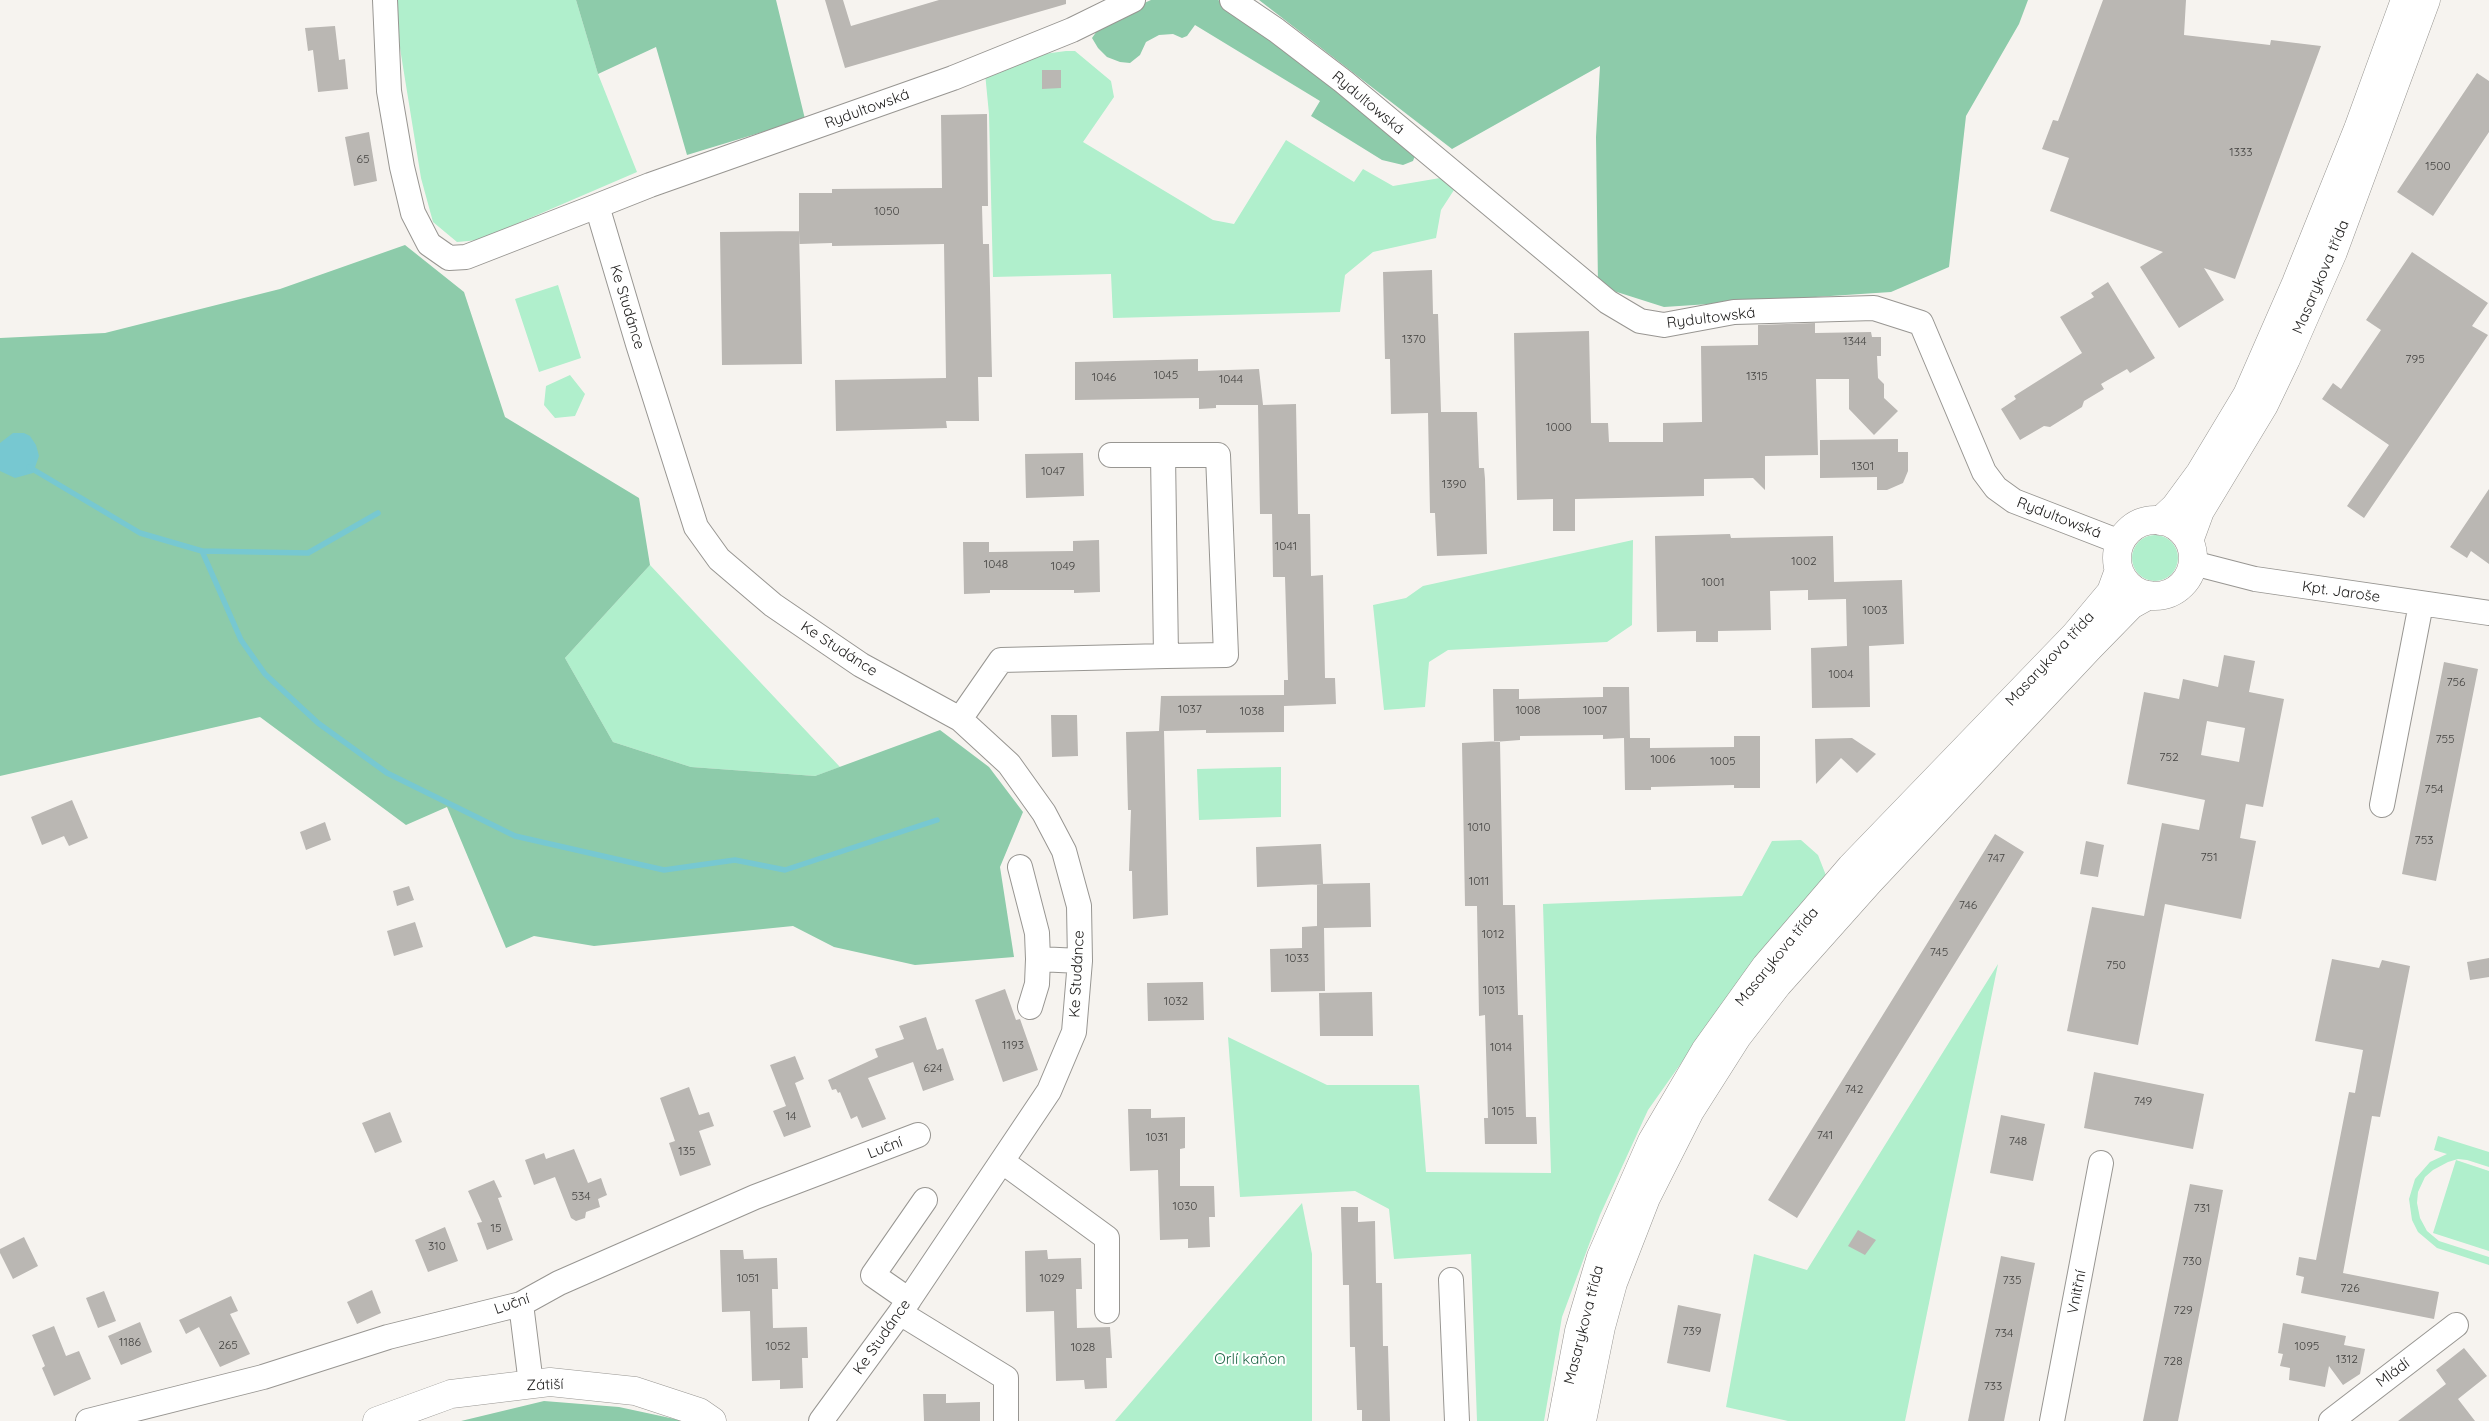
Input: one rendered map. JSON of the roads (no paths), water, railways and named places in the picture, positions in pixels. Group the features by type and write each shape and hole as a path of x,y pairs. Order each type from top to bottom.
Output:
{"street":[{"path":"385,0 390,91 402,167 413,214 429,244 449,258 466,257 597,206"},
{"name":"Rydultowská","path":"597,206 953,78 1072,30 1133,0"},
{"name":"Rydultowská","path":"1232,0 1276,30 1344,82 1608,302 1640,320 1664,325 1734,312 1874,308 1921,324 1984,472 1996,488 2014,501 2120,542"},
{"name":"Masarykova třída","path":"2160,521 2175,507 2200,473 2247,396 2358,129 2405,0"},
{"name":"Masarykova třída","path":"2191,552 2200,511 2264,405 2286,360 2333,252 2426,0"},
{"name":"Ke Studánce","path":"597,206 696,528 719,558 773,605 861,665 960,719 1009,764 1044,813 1064,851 1079,906 1080,961 1074,1032 1049,1091 1003,1162 963,1217 904,1306 822,1421"},
{"path":"960,719 1001,660 1226,655 1218,455 1111,455"},
{"path":"1163,455 1166,656"},
{"path":"2160,521 2176,528 2191,552 2188,578 2176,590 2167,594 2149,595 2129,585 2119,570 2118,551 2120,542 2138,525 2160,521"},
{"name":"Kpt. Jaroše","path":"2191,552 2255,578 2489,613"},
{"name":"Masarykova třída","path":"1562,1421 1579,1331 1601,1257 1652,1141 1705,1051 1766,966 1851,867 2075,634 2112,592 2119,570"},
{"name":"Masarykova třída","path":"1582,1421 1591,1371 1608,1300 1643,1207 1677,1134 1737,1037 1778,984 1862,889 2131,605 2149,595"},
{"path":"2382,805 2421,604"},
{"path":"1020,867 1038,933 1037,984 1030,1007"},
{"path":"1038,959 1080,961"},
{"name":"Luční","path":"88,1421 263,1378 388,1338 521,1304 559,1283 755,1197 918,1136"},
{"path":"1003,1162 1107,1238 1107,1311"},
{"name":"Vnitřní","path":"2052,1421 2101,1163"},
{"path":"925,1200 873,1275 904,1306 1006,1378 1006,1421"},
{"path":"1451,1280 1456,1421"},
{"path":"521,1304 531,1384"},
{"name":"Mládí","path":"2331,1421 2456,1325"},
{"name":"Zátiší","path":"377,1421 451,1394 550,1382 635,1390 699,1412 712,1421"}],"water":[{"path":"13,433 24,433 30,436 36,445 39,456 33,473 15,478 0,471 0,443"}],"waterway":[{"path":"29,467 140,533 202,551 241,640 265,674 318,723 387,773 515,836 664,870 735,860 785,870 937,820"},
{"path":"202,551 308,553 378,513"}],"park label":[{"name":"Orlí kaňon","path":"1250,1359"}]}
